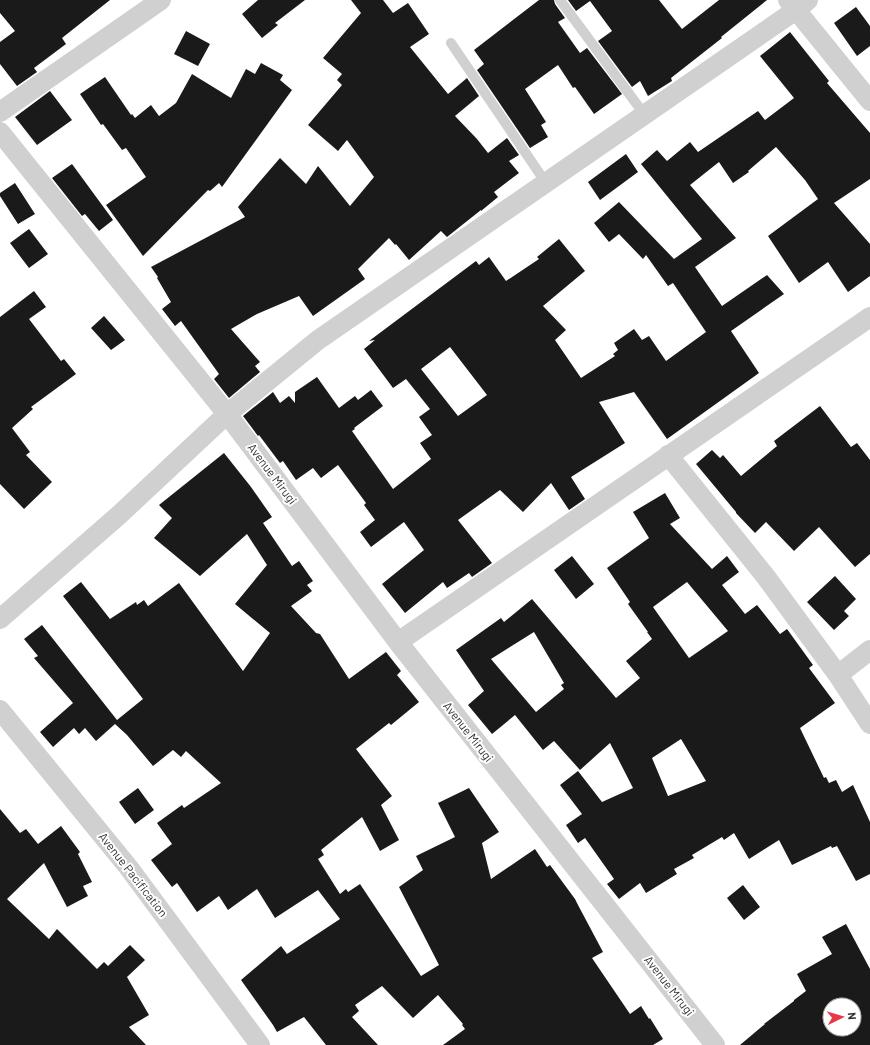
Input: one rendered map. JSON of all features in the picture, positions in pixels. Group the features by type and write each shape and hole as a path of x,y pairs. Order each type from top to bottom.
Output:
{"street":[{"path":"0,112 157,1"},
{"path":"0,619 119,515 227,414 318,340 546,183 797,3 870,101"},
{"name":"Avenue Mirugi","path":"0,132 227,414 398,642 715,1045"},
{"path":"398,642 870,317"},
{"path":"668,455 766,577 838,675 870,724"},
{"path":"838,675 870,650"},
{"name":"Avenue Pacification","path":"0,710 129,868 260,1045"}],"lane":[{"path":"560,0 644,114"},
{"path":"451,43 546,183"}],"building":[{"path":"0,0 110,0 62,38 66,44 34,68 37,72 17,86 0,64 0,42 15,31 0,13"},
{"path":"258,0 305,0 275,23 278,25 262,38 242,14"},
{"path":"351,0 383,0 393,13 408,3 429,34 410,47 448,94 467,78 479,96 455,116 488,153 507,138 519,155 509,161 519,173 494,192 498,197 481,211 447,237 441,231 409,260 389,238 358,269 365,279 313,316 299,296 257,314 231,329 260,362 255,366 260,372 229,398 214,379 219,374 181,321 175,326 162,309 171,302 151,267 245,217 238,207 280,158 306,184 318,166 350,206 374,177 347,140 338,151 308,125 342,85 337,80 342,74 323,58 361,13"},
{"path":"539,0 554,0 555,4 565,18 558,22 580,53 587,48 622,94 594,114 575,87 573,88 558,65 525,89 546,122 541,125 548,137 530,148 477,70 484,64 474,50"},
{"path":"568,0 659,0 682,29 719,0 767,0 671,78 672,81 648,96 640,81 632,87 598,41 612,31 590,1 576,11"},
{"path":"856,7 870,26 870,46 857,56 834,23"},
{"path":"186,31 210,44 198,66 174,54"},
{"path":"790,32 829,81 827,83 870,133 870,179 834,203 870,244 870,276 848,292 828,262 799,283 768,236 818,199 805,180 776,147 748,171 749,172 733,183 719,162 690,185 736,238 695,267 722,306 767,275 784,294 731,331 759,373 667,439 634,392 599,402 625,443 571,477 585,499 569,510 551,483 523,512 500,490 458,520 492,563 472,577 469,573 447,588 443,582 405,613 382,584 424,550 404,522 371,547 360,532 375,520 364,505 366,503 338,465 321,478 313,468 296,480 283,461 280,463 243,416 273,392 280,403 289,396 295,403 295,392 317,377 339,408 355,396 358,400 371,390 383,406 352,431 393,489 431,459 420,443 432,435 419,417 430,409 406,379 393,388 364,349 375,340 369,341 476,261 479,265 489,257 506,281 539,259 537,257 559,239 585,271 543,306 566,330 555,340 581,378 615,356 613,354 618,350 614,343 634,329 642,340 649,336 666,361 706,332 673,283 668,286 646,255 643,259 619,234 609,242 594,223 619,202 674,259 702,239 641,164 657,150 667,161 690,142 698,152 758,111 765,120 794,98 760,56","holes":["450,347 487,395 458,416 421,369"]},
{"path":"261,63 283,75 280,80 292,90 222,187 219,183 210,191 208,190 143,256 106,205 146,177 126,148 122,150 103,124 101,125 80,94 105,77 131,115 132,114 135,118 151,105 159,116 176,103 192,74 231,98 246,69 255,74"},
{"path":"50,91 72,120 37,145 15,117"},
{"path":"626,154 638,172 600,200 588,182"},
{"path":"72,164 113,220 99,231 85,214 82,216 52,178"},
{"path":"15,183 35,214 18,224 0,196 0,193"},
{"path":"29,229 48,254 29,268 10,243"},
{"path":"34,291 46,307 29,319 61,361 64,359 76,374 31,407 33,409 12,428 30,452 26,455 52,482 24,509 0,484 0,317"},
{"path":"104,316 125,340 111,350 91,328"},
{"path":"820,406 851,447 857,443 870,460 870,554 855,567 819,527 794,551 766,522 755,533 736,513 696,464 712,450 720,458 723,455 741,476 777,446 774,441"},
{"path":"224,453 272,517 263,523 292,566 299,561 313,581 307,585 312,591 291,606 316,633 320,634 349,679 386,652 401,671 397,675 419,702 391,725 389,723 356,749 392,796 381,805 399,840 380,851 362,817 321,850 324,855 318,859 340,894 346,889 348,892 360,884 421,976 439,965 399,887 423,870 416,856 455,837 438,803 469,788 499,832 482,843 491,879 535,849 547,867 550,865 575,899 603,952 592,958 630,1014 641,1006 663,1039 653,1045 443,1045 465,1029 462,1025 463,1024 438,995 413,1018 382,986 355,1005 359,1011 352,1017 378,1045 326,1045 304,1017 277,1032 241,980 281,946 287,954 340,919 318,890 275,918 257,889 228,910 219,896 197,912 177,883 172,887 151,860 172,844 157,823 182,805 184,808 221,783 186,751 181,757 173,750 153,766 127,735 115,724 96,741 85,728 79,734 74,728 53,747 40,732 73,703 34,658 38,656 24,639 42,625 117,720 143,699 63,596 81,582 110,619 136,602 137,605 144,600 148,606 179,583 243,671 270,633 235,604 267,565 247,534 200,576 154,538 172,518 159,505"},
{"path":"665,493 680,518 670,524 712,569 727,556 739,572 722,585 745,614 757,605 780,634 787,629 813,665 809,668 835,703 800,728 824,778 826,777 829,783 836,780 842,792 853,785 870,822 870,874 856,881 837,846 832,848 831,846 792,865 779,840 749,859 734,833 724,840 722,837 692,855 694,858 674,869 677,874 646,893 640,883 619,899 607,884 614,879 585,838 578,843 566,825 582,814 560,785 578,771 602,802 633,788 610,743 580,770 554,741 543,750 515,715 492,734 468,705 484,691 456,650 501,618 504,622 532,599 616,698 640,678 626,661 652,639 628,604 630,602 607,568 649,538 633,512","holes":["687,582 728,631 689,658 653,607","534,632 564,683 561,685 564,689 536,712 491,659","681,739 706,781 668,796 652,758"]},
{"path":"572,556 594,584 576,599 554,570"},
{"path":"835,576 856,599 844,611 849,616 834,630 807,602"},
{"path":"138,788 154,810 135,824 119,802"},
{"path":"0,809 20,833 26,829 38,844 61,826 80,852 78,854 92,882 83,886 88,896 67,907 44,863 7,899 49,939 57,929 97,969 104,962 108,966 130,945 145,960 127,977 149,1015 129,1027 146,1045 0,1045"},
{"path":"743,885 760,907 744,920 727,898"},
{"path":"846,924 870,969 870,1045 740,1045 806,991 797,974 832,954 822,937"}]}
